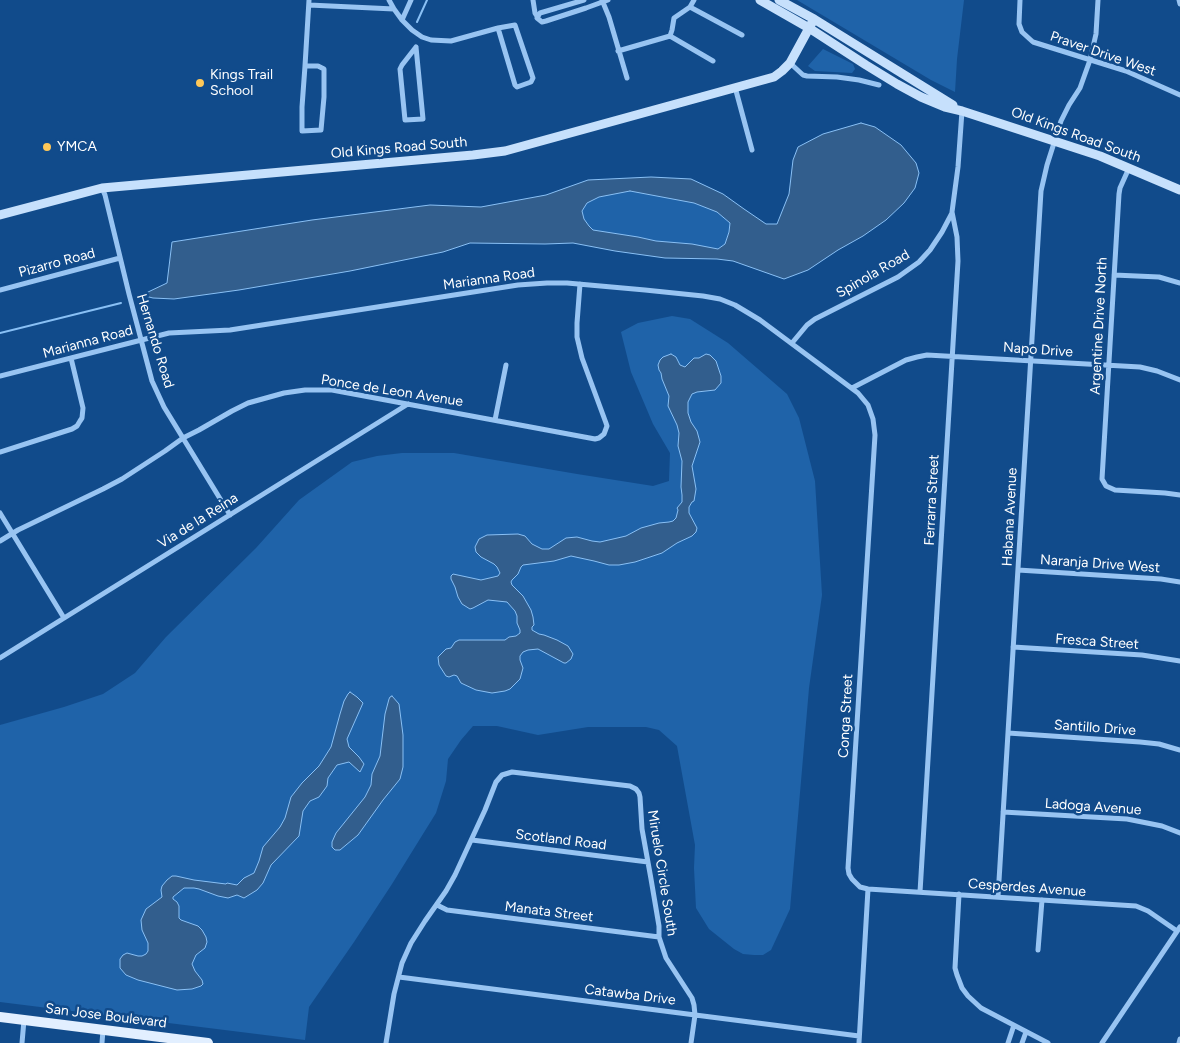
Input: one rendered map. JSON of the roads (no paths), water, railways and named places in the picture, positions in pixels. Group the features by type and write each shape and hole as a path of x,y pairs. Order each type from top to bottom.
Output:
{"main road":[{"name":"San Jose Boulevard","path":"0,1016 208,1043"}],"street":[{"path":"389,0 402,20 416,33 431,40 460,39 498,28 515,25 533,78 531,82 517,87 515,85 498,28"},
{"path":"402,20 411,0"},
{"path":"533,0 535,13 542,22 591,7 604,1 627,78"},
{"path":"537,16 540,13 584,0"},
{"path":"589,0 591,7"},
{"path":"670,36 674,18 690,6 694,0"},
{"path":"760,0 812,24"},
{"path":"780,0 812,24"},
{"name":"Praver Drive West","path":"1020,0 1019,24 1022,32 1033,42 1126,71 1180,95"},
{"name":"Habana Avenue","path":"998,897 1041,191 1047,165 1068,105 1080,88 1090,60 1096,34 1098,0"},
{"path":"1179,0 1180,4"},
{"path":"305,66 318,66 324,69 321,130 302,131 302,107 309,2 394,10"},
{"path":"690,6 742,35"},
{"name":"Old Kings Road South","path":"0,214 102,188 505,151 774,77 790,63 812,24 897,84 921,97 945,107 962,110 1055,140 1180,190"},
{"path":"416,33 424,119 404,120 400,69 416,47"},
{"path":"618,51 670,36 713,61"},
{"path":"790,63 807,76 837,77 880,85"},
{"path":"735,88 752,150"},
{"name":"Ferrarra Street","path":"920,892 958,261 957,237 952,212 958,167 962,110"},
{"name":"Argentine Drive North","path":"1129,168 1119,194 1101,474 1106,486 1115,490 1180,495"},
{"name":"Hernando Road","path":"102,188 146,360 157,392 230,515"},
{"name":"Spinola Road","path":"792,343 807,325 815,319 898,277 919,262 942,232 952,212"},
{"name":"Pizarro Road","path":"0,290 120,258"},
{"path":"1114,275 1159,278 1180,283"},
{"name":"Marianna Road","path":"0,376 170,333 230,330 518,285 547,283 580,284 689,294 720,299 745,310 852,388"},
{"name":"Ponce de Leon Avenue","path":"0,541 12,533 103,489 158,456 183,438 232,411 263,398 298,391 332,390 595,439 599,438 604,434 607,426 578,344 577,323 580,284"},
{"path":"852,388 917,356 952,356"},
{"name":"Napo Drive","path":"952,356 1147,368 1180,380"},
{"path":"0,452 77,426 82,418 83,408 71,358"},
{"path":"495,420 506,365"},
{"name":"Conga Street","path":"852,388 868,405 873,419 874,435 848,868 849,874 856,884 868,889"},
{"name":"Via de la Reina","path":"0,658 408,404"},
{"path":"0,513 64,618"},
{"name":"Naranja Drive West","path":"1018,570 1161,579 1180,582"},
{"name":"Fresca Street","path":"1013,647 1142,656 1180,661"},
{"name":"Santillo Drive","path":"1008,734 1140,742 1159,744 1180,750"},
{"name":"Miruelo Circle South","path":"472,840 499,777 508,772 630,786 636,789 640,797 642,829 659,926 659,937 666,958 692,998 694,1005 691,1043"},
{"name":"Ladoga Avenue","path":"1003,812 1127,819 1162,826 1180,833"},
{"path":"386,1043 394,994 402,963 411,943 446,891 472,840"},
{"name":"Scotland Road","path":"472,840 648,862"},
{"path":"858,1043 868,889"},
{"name":"Cesperdes Avenue","path":"868,889 1136,906 1179,929"},
{"path":"959,894 955,960 959,981 968,996 975,1003 1048,1043"},
{"path":"1038,950 1042,900"},
{"name":"Manata Street","path":"437,905 447,910 659,937"},
{"path":"1102,1043 1179,929"},
{"name":"Catawba Drive","path":"399,977 859,1036"},
{"path":"22,1043 24,1020"},
{"path":"1008,1043 1014,1025"},
{"path":"102,1043 103,1030"},
{"path":"1022,1043 1026,1032"},
{"path":"1179,1043 1180,1039"}],"waterway":[{"path":"417,22 427,0"},
{"path":"0,333 121,303"}],"place":[{"name":"Kings Trail School","path":"200,83"},
{"name":"YMCA","path":"47,147"}]}
